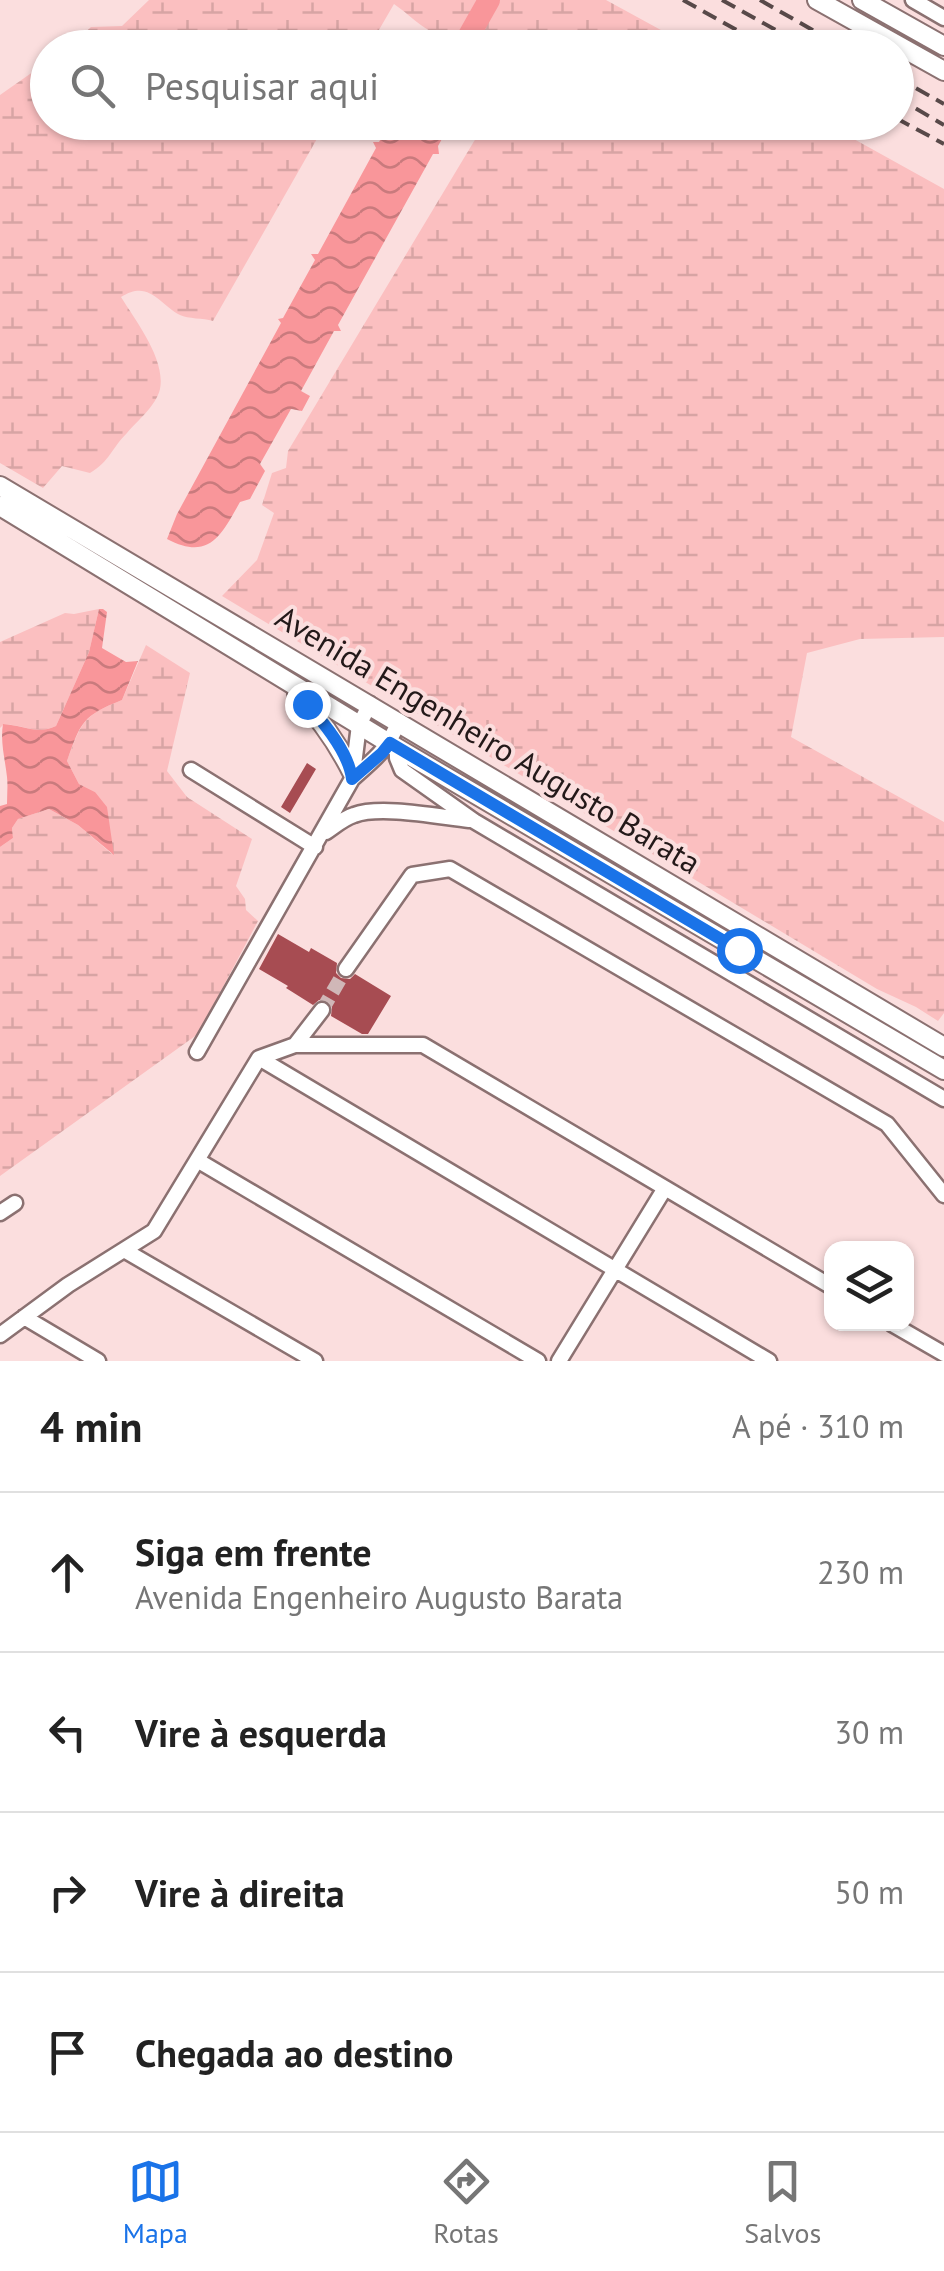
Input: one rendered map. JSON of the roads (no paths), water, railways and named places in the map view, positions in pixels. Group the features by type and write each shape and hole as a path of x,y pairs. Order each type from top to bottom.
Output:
{"main road":[{"path":"817,0 871,30"},
{"path":"862,0 944,46"},
{"path":"914,54 944,71"},
{"name":"Avenida Engenheiro Augusto Barata","path":"0,486 944,1047"},
{"name":"Avenida Engenheiro Augusto Barata","path":"0,506 394,745 944,1070"},
{"path":"279,675 316,714 340,748 353,776"}],"street":[{"path":"913,0 944,18"},
{"path":"196,1052 353,776 360,724 370,704"},
{"path":"398,721 394,745 402,770 474,821 944,1099"},
{"path":"353,776 394,745"},
{"path":"190,770 318,841"},
{"path":"318,841 358,813 474,821"},
{"path":"346,969 412,875 450,868 887,1124 944,1194"},
{"path":"295,1045 322,1010"},
{"path":"0,1335 68,1285 154,1231 259,1058 295,1045 423,1045 824,1282"},
{"path":"259,1058 769,1361"},
{"path":"197,1160 538,1361"},
{"path":"559,1361 665,1188"},
{"path":"0,1213 15,1203"},
{"path":"124,1250 315,1361"},
{"path":"24,1317 98,1361"},
{"path":"904,1331 944,1354"}],"water":[{"path":"441,140 439,154 433,154 338,325 341,331 334,331 301,391 310,396 302,411 291,409 260,464 265,471 250,499 240,502 220,534 204,546 181,545 167,539 281,323 278,319 283,318 315,260 311,254 318,254 376,148 373,142"},
{"path":"99,609 107,612 102,648 126,662 138,661 122,700 85,722 67,761 79,784 95,792 107,807 114,855 78,825 49,809 18,819 12,828 13,838 0,847 0,806 7,804 3,724 36,730 56,726 89,652"}],"waterway":[{"path":"472,30 489,0"}],"tunnel":[{"path":"322,1010 346,969"}],"railway":[{"path":"683,0 737,30"},
{"path":"722,0 776,30"},
{"path":"760,0 812,30"},
{"path":"914,87 944,104"},
{"path":"914,108 944,125"},
{"path":"914,128 944,144"}]}
